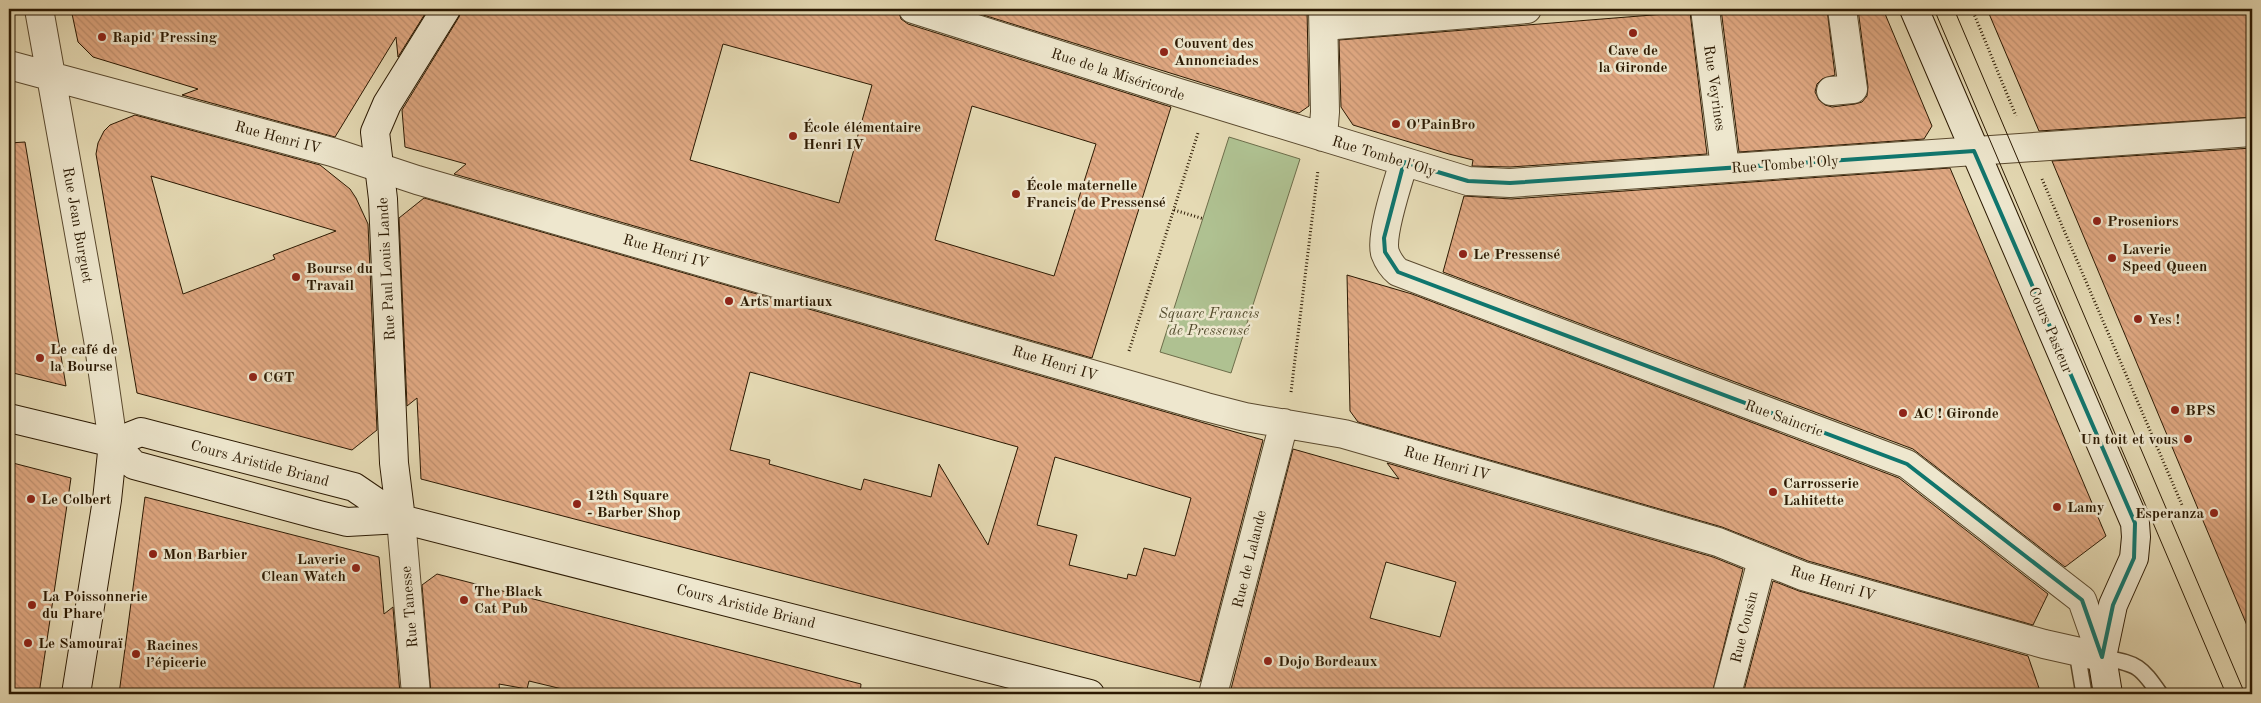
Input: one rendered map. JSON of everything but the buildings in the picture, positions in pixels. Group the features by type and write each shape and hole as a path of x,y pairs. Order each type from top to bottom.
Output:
{"street":[{"name":"Rue Jean Burguet","path":"39,9 100,346 113,443 107,500 76,694"},
{"name":"Rue Paul Louis Lande","path":"401,519 394,462 383,199 375,132 387,104 446,9"},
{"name":"Rue de la Miséricorde","path":"914,9 1323,137"},
{"path":"1323,137 1325,112 1324,17 1526,9"},
{"name":"Rue Veyrines","path":"1705,9 1725,168"},
{"path":"1830,91 1853,89 1842,9"},
{"name":"Cours Pasteur","path":"1914,9 2135,523 2134,558 2092,655"},
{"name":"Rue Henri IV","path":"9,65 313,146 379,166 416,180 1121,383 1245,417 1353,436 1718,542 1803,576 2092,655"},
{"name":"Rue Tombe l'Oly","path":"1323,137 1468,181 1510,183 2252,132"},
{"name":"Rue Saincric","path":"1404,162 1384,238 1385,252 1391,266 1398,272 1907,464 2082,600 2092,655"},
{"path":"9,418 113,443"},
{"name":"Rue de Lalande","path":"1213,694 1284,423"},
{"name":"Cours Aristide Briand","path":"113,443 134,465 347,522 401,519 1090,694"},
{"name":"Rue Tanesse","path":"401,519 416,694"},
{"name":"Rue Cousin","path":"1727,694 1762,560"},
{"path":"2092,655 2108,694"}],"lane":[{"path":"2084,694 2079,664 2092,655 2131,664 2144,671 2160,694"}],"path":[{"path":"1972,9 2182,505"},
{"path":"1121,383 1208,102"},
{"path":"1284,423 1290,400 1323,137"},
{"path":"1174,210 1204,219"}],"highlighted area":[{"path":"1974,151 2135,523 2134,558 2113,605 2102,657 2082,600 1907,464 1398,272 1385,252 1384,238 1404,162 1468,181 1510,183"}],"green space":[{"name":"Square Francis de Pressensé","path":"1229,137 1300,159 1231,373 1160,352"}],"tram line":[{"path":"1934,9 2226,694"},
{"path":"1954,9 2245,694"}],"place":[{"name":"Cave de la Gironde","path":"1633,33"},
{"name":"Rapid' Pressing","path":"102,37"},
{"name":"Couvent des Annonciades","path":"1164,52"},
{"name":"O'PainBro","path":"1396,124"},
{"name":"École élémentaire Henri IV","path":"793,136"},
{"name":"École maternelle Francis de Pressensé","path":"1016,194"},
{"name":"Proseniors","path":"2097,221"},
{"name":"Le Pressensé","path":"1463,254"},
{"name":"Laverie Speed Queen","path":"2112,258"},
{"name":"Bourse du Travail","path":"296,277"},
{"name":"Arts martiaux","path":"729,301"},
{"name":"Yes !","path":"2138,319"},
{"name":"Le café de la Bourse","path":"40,358"},
{"name":"CGT","path":"253,377"},
{"name":"BPS","path":"2175,410"},
{"name":"AC ! Gironde","path":"1903,413"},
{"name":"Un toit et vous","path":"2188,439"},
{"name":"Carrosserie Lahitette","path":"1773,492"},
{"name":"Le Colbert","path":"31,499"},
{"name":"12th Square - Barber Shop","path":"577,504"},
{"name":"Lamy","path":"2057,507"},
{"name":"Esperanza","path":"2214,513"},
{"name":"Mon Barbier","path":"153,554"},
{"name":"Laverie Clean Watch","path":"356,568"},
{"name":"The Black Cat Pub","path":"464,600"},
{"name":"La Poissonnerie du Phare","path":"32,605"},
{"name":"Le Samouraï","path":"28,643"},
{"name":"Racines l’épicerie","path":"136,654"},
{"name":"Dojo Bordeaux","path":"1268,661"}]}
